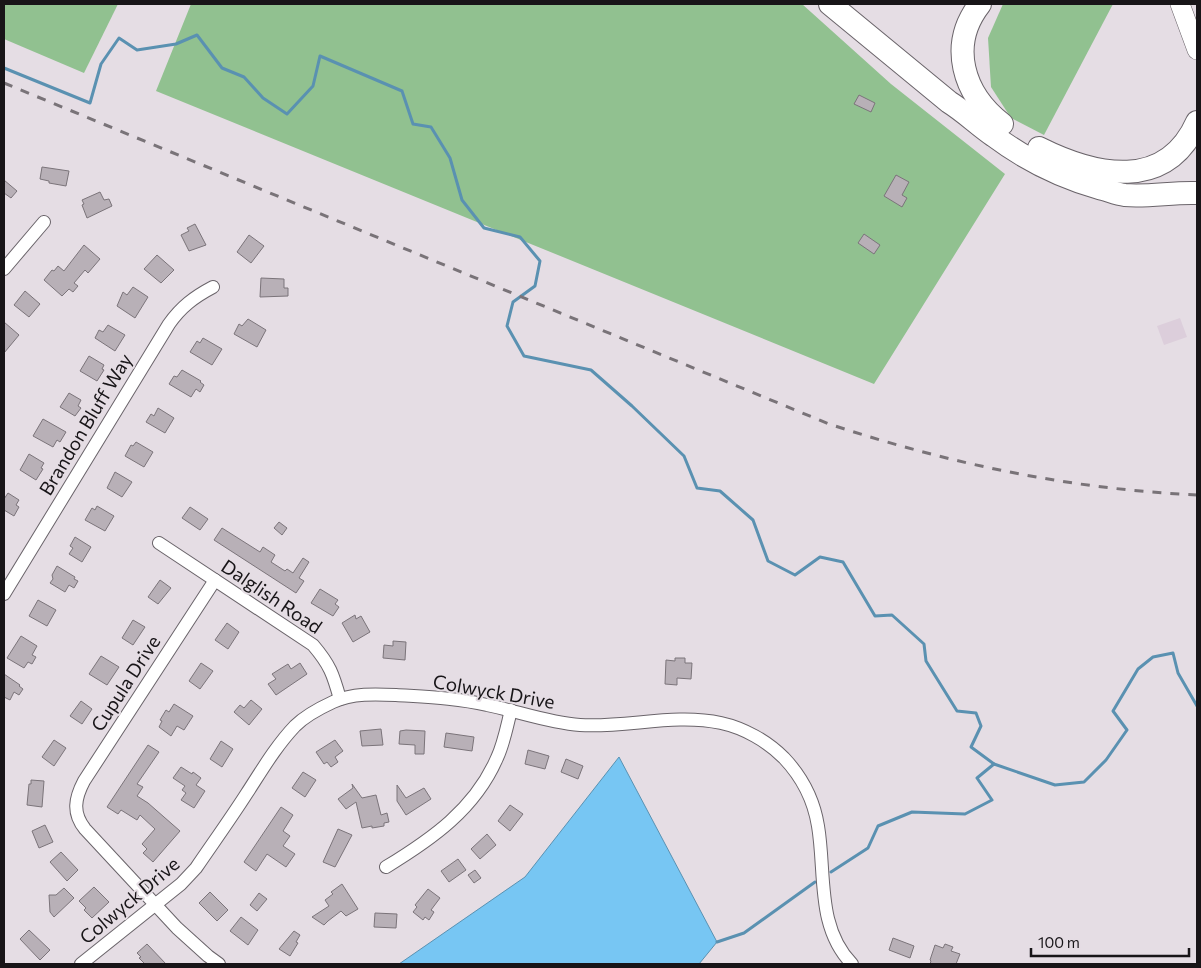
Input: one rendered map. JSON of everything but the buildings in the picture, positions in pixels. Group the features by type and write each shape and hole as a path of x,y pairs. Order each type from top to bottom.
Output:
{"highway":[{"path":"830,4 949,102 1036,164 1072,180 1122,195 1140,196 1192,190"},
{"path":"980,4 971,18 965,37 962,57 966,77 982,107 990,115 1009,130 1041,149 1089,168 1111,172 1135,172 1153,167 1175,154 1191,135 1197,122"}],"main road":[{"path":"1181,8 1197,50"}],"street":[{"path":"4,269 44,222"},
{"name":"Brandon Bluff Way","path":"4,594 168,324 184,305 195,296 213,287"},
{"name":"Dalglish Road","path":"159,543 313,645 327,661 340,699"},
{"name":"Cupula Drive","path":"156,904 81,824 76,811 77,794 215,580"},
{"name":"Colwyck Drive","path":"81,964 181,884 196,868 270,758 296,725 311,714 340,699 380,694 463,700 563,722 599,726 700,720 735,727 753,735 782,757 806,787 814,809 821,848 826,913 833,936 841,951 852,964"},
{"path":"386,867 444,828 471,803 498,757 511,710"},
{"path":"156,904 193,944 219,964"}],"shaded area":[{"path":"1180,318 1187,337 1164,345 1157,326"}],"green space":[{"path":"4,4 118,4 84,73 4,39"},
{"path":"191,4 802,4 891,84 1005,174 874,384 156,91"},
{"path":"1003,4 1113,4 1044,135 1011,118 991,87 988,38"}],"water":[{"path":"619,757 717,942 699,964 399,964 525,877"}],"waterway":[{"path":"4,68 90,103 101,64 119,38 137,50 176,44 197,35 222,68 244,77 263,98 287,114 313,86 320,56 402,91 413,124 431,127 450,158 462,200 484,228 520,237 540,261 535,286 513,302 507,326 524,356 591,370 684,456 697,488 720,491 753,520 768,561 795,575 820,557 843,562 875,616 892,615 924,644 926,661 957,711 976,713 981,726 971,747 994,764"},
{"path":"831,872 868,848 878,826 912,812 965,814 992,800 977,778 994,764 1055,785 1084,782 1106,760 1127,730 1113,711 1138,669 1153,657 1173,653 1178,673 1197,706"},
{"path":"717,942 744,933 815,882"}],"railway":[{"path":"4,83 829,424 920,451 1011,472 1103,487 1197,495"}]}
